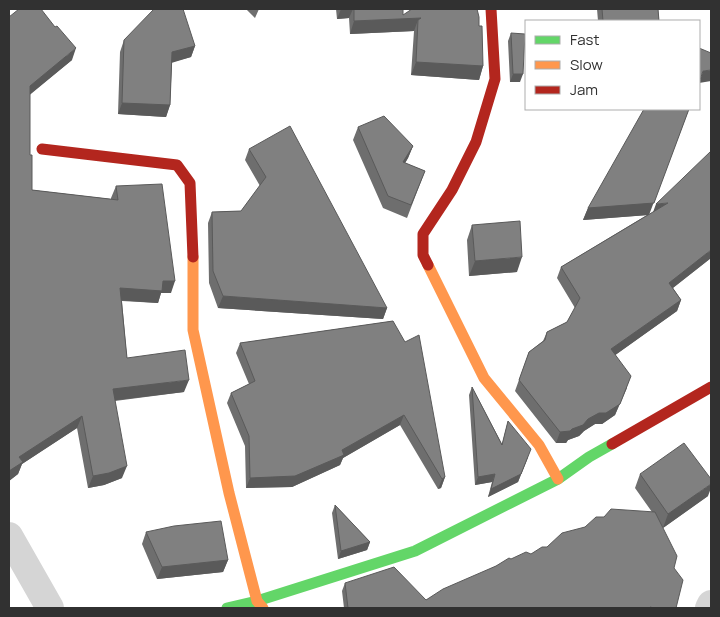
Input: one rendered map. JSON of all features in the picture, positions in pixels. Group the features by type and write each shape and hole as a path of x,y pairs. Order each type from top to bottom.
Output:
{"street":[{"path":"492,9 496,79 476,142 452,190 423,234 423,255 484,378 539,444 558,479"},
{"path":"42,149 177,165 190,183 193,230 194,330 229,493 260,604"},
{"path":"227,608 260,604 415,552 558,479 589,457 658,420 711,387"},
{"path":"9,536 50,608"},
{"path":"709,608 711,604"}],"building":[{"path":"19,9 41,9 55,27 57,26 76,48 30,86 32,190 118,200 116,186 162,184 175,281 163,281 162,291 120,288 127,358 185,350 189,380 113,389 127,466 109,473 93,476 82,416 19,457 23,462 9,471 9,17"},
{"path":"154,9 183,9 195,46 172,52 170,105 122,103 124,40"},
{"path":"354,9 403,9 403,15 412,9 477,9 479,26 482,26 483,66 416,62 418,20 421,18 354,21"},
{"path":"602,9 658,9 659,20 603,20"},
{"path":"511,33 525,34 523,74 513,74"},
{"path":"700,48 711,53 711,70 703,71 700,80"},
{"path":"643,110 689,110 654,203 588,208"},
{"path":"384,116 413,146 403,162 425,171 411,205 388,196 358,127"},
{"path":"290,126 387,308 223,296 213,271 212,212 241,211 266,177 249,149"},
{"path":"711,151 711,250 669,283 681,300 611,349 631,376 620,404 606,413 599,413 588,419 583,425 570,431 560,432 519,380 529,352 545,340 547,332 567,322 580,298 561,267 668,203 656,204"},
{"path":"520,221 522,257 475,261 472,225"},
{"path":"393,321 405,342 419,335 445,477 442,479 404,415 342,450 344,455 295,476 250,478 249,436 231,393 255,381 240,343"},
{"path":"472,387 502,445 508,421 531,449 521,474 491,489 495,474 478,477"},
{"path":"684,443 711,479 711,484 668,514 640,474"},
{"path":"335,505 370,542 341,551"},
{"path":"611,509 655,512 677,556 674,568 683,580 676,608 348,608 345,583 394,567 426,600 443,589 496,566 509,558 511,559 526,552 531,554 542,547 547,547 562,533 585,527 596,517 604,517"},
{"path":"221,521 228,560 162,567 146,532 174,526"}],"traffic: fast":[{"path":"227,608 257,601 415,551 558,479 589,457 612,444"}],"traffic: slow":[{"path":"193,257 193,330 229,493 257,601 263,608"},
{"path":"428,265 484,378 539,445 558,479"}],"traffic: jam":[{"path":"428,265 423,255 423,234 452,190 476,142 495,79 491,9"},
{"path":"42,149 177,165 190,183 193,257"},
{"path":"612,444 711,387"}]}
